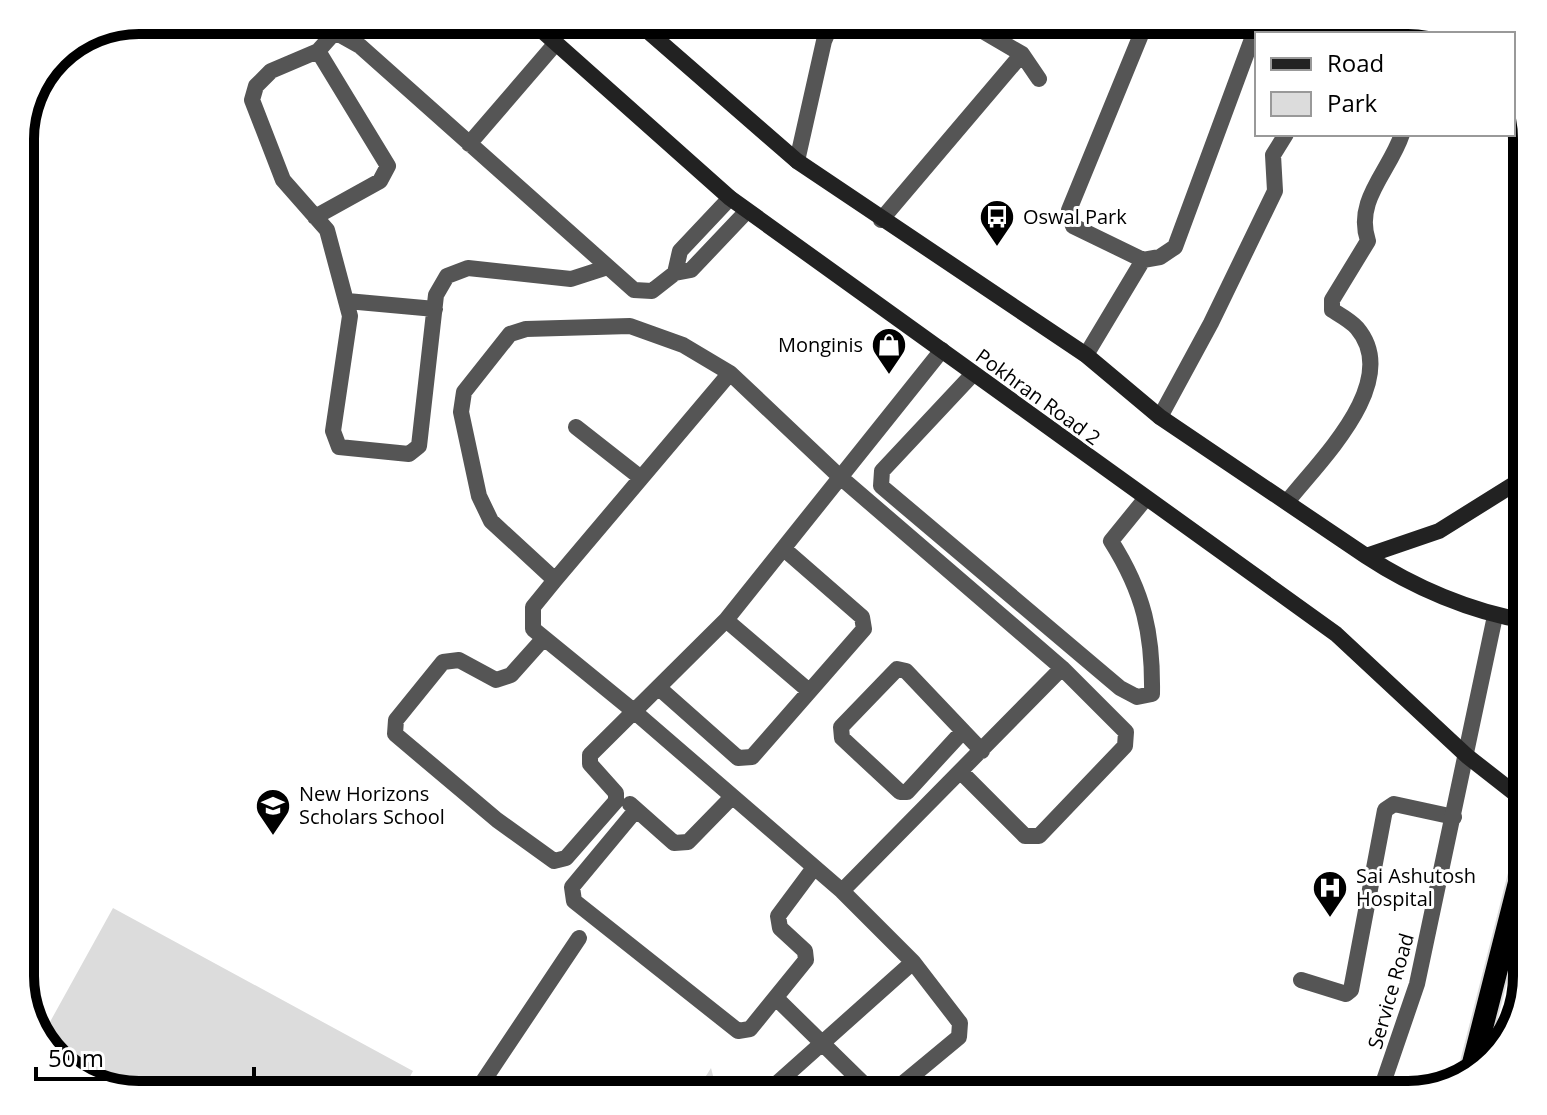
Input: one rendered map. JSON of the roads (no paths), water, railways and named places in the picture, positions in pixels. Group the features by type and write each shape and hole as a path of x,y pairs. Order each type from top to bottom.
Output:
{"highway":[{"path":"1475,1057 1513,906"}],"main road":[{"name":"Pokhran Road 2","path":"546,34 730,198 1336,634 1467,756 1513,792"},
{"path":"651,34 797,161 1086,355 1160,417 1396,576 1495,616 1513,619"},
{"path":"1366,556 1439,531 1513,485"}],"street":[{"path":"326,34 318,51 271,71 256,86 252,100 283,180 327,230 347,301 350,316 333,431 339,447 409,454 419,446 436,295 447,276 468,268 571,279 605,268"},
{"path":"342,34 360,46 605,268 634,290 652,291 675,273 691,270 747,211"},
{"path":"797,161 827,34"},
{"path":"988,34 1022,54 1039,79"},
{"path":"1141,34 1069,210 1073,226 1143,260 1160,257 1175,247 1254,34"},
{"path":"469,144 556,43"},
{"path":"315,217 380,181 388,166 318,51"},
{"path":"881,220 1022,54"},
{"path":"1160,417 1211,323 1275,191 1273,155 1285,136"},
{"path":"1287,502 1351,420 1371,383 1373,366 1358,329 1332,310 1332,300 1368,241 1363,228 1365,204 1401,136"},
{"path":"675,273 680,251 730,198"},
{"path":"1086,355 1143,260"},
{"path":"347,301 435,309"},
{"path":"555,580 491,521 479,496 461,412 464,392 510,334 526,329 630,326 683,345 730,373 839,476 1062,668 1126,732 1125,746 1039,836 1025,836 961,772"},
{"path":"731,798 688,842 674,843 616,793 590,764 590,755 636,713 726,620 942,350"},
{"path":"730,373 533,607 533,629 636,713 842,891 913,962 960,1023 959,1037 906,1081"},
{"path":"972,375 882,471 881,486 1120,688 1137,697 1152,694 1153,647 1130,570 1108,545 1146,498"},
{"path":"576,427 641,478"},
{"path":"659,688 738,758 752,757 864,629 862,617 784,549"},
{"name":"Service Road","path":"1384,1081 1417,984 1495,616"},
{"path":"726,620 809,691"},
{"path":"544,638 511,675 496,680 459,660 443,662 396,720 395,734 497,820 554,861 566,858 616,801 616,793"},
{"path":"842,891 1062,668"},
{"path":"963,731 907,792 900,792 842,738 841,727 897,669 906,671 963,731 982,751"},
{"path":"1301,980 1346,994 1351,990 1385,810 1394,804 1454,817"},
{"path":"636,810 572,887 574,901 738,1031 750,1029 806,960 805,951 780,928 778,916 813,869"},
{"path":"483,1081 579,938"},
{"path":"779,1081 820,1041 913,962"},
{"path":"776,998 861,1081"}],"place":[{"name":"Oswal Park","path":"997,248"},
{"name":"Monginis","path":"889,376"},
{"name":"New Horizons Scholars School","path":"273,837"},
{"name":"Sai Ashutosh Hospital","path":"1330,919"}]}
